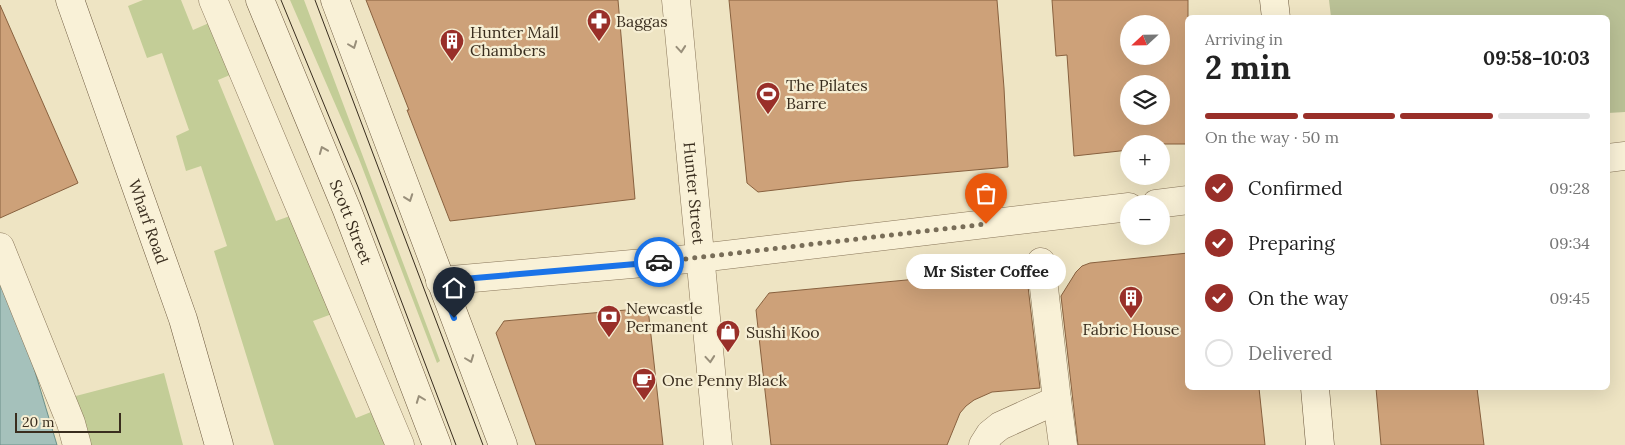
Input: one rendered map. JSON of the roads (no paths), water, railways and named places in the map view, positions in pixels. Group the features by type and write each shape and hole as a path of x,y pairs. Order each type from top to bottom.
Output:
{"street":[{"name":"Wharf Road","path":"70,0 183,319 219,445"},
{"path":"213,0 400,445"},
{"name":"Scott Street","path":"260,0 347,210 437,445"},
{"path":"335,0 503,445"},
{"name":"Hunter Street","path":"676,0 718,445"},
{"path":"1274,0 1276,15"},
{"path":"1610,158 1625,156"},
{"path":"1170,202 1185,200"},
{"path":"440,281 700,258 1120,208"},
{"path":"0,247 71,423 77,445"},
{"path":"1041,262 1063,445"},
{"path":"1315,390 1320,445"},
{"path":"983,445 990,434 1000,426 1057,400"}],"water":[{"path":"0,282 30,355 57,445 0,445"}],"tram line":[{"path":"281,0 358,187 456,445"},
{"path":"315,0 483,445"}],"place":[{"name":"Baggas","path":"599,42"},
{"name":"Hunter Mall Chambers","path":"452,62"},
{"name":"The Pilates Barre","path":"768,115"},
{"name":"Mr Sister Coffee","path":"986,224"},
{"name":"Fabric House","path":"1131,319"},
{"name":"Newcastle Permanent","path":"609,338"},
{"name":"Sushi Koo","path":"728,353"},
{"name":"One Penny Black","path":"644,401"}]}
